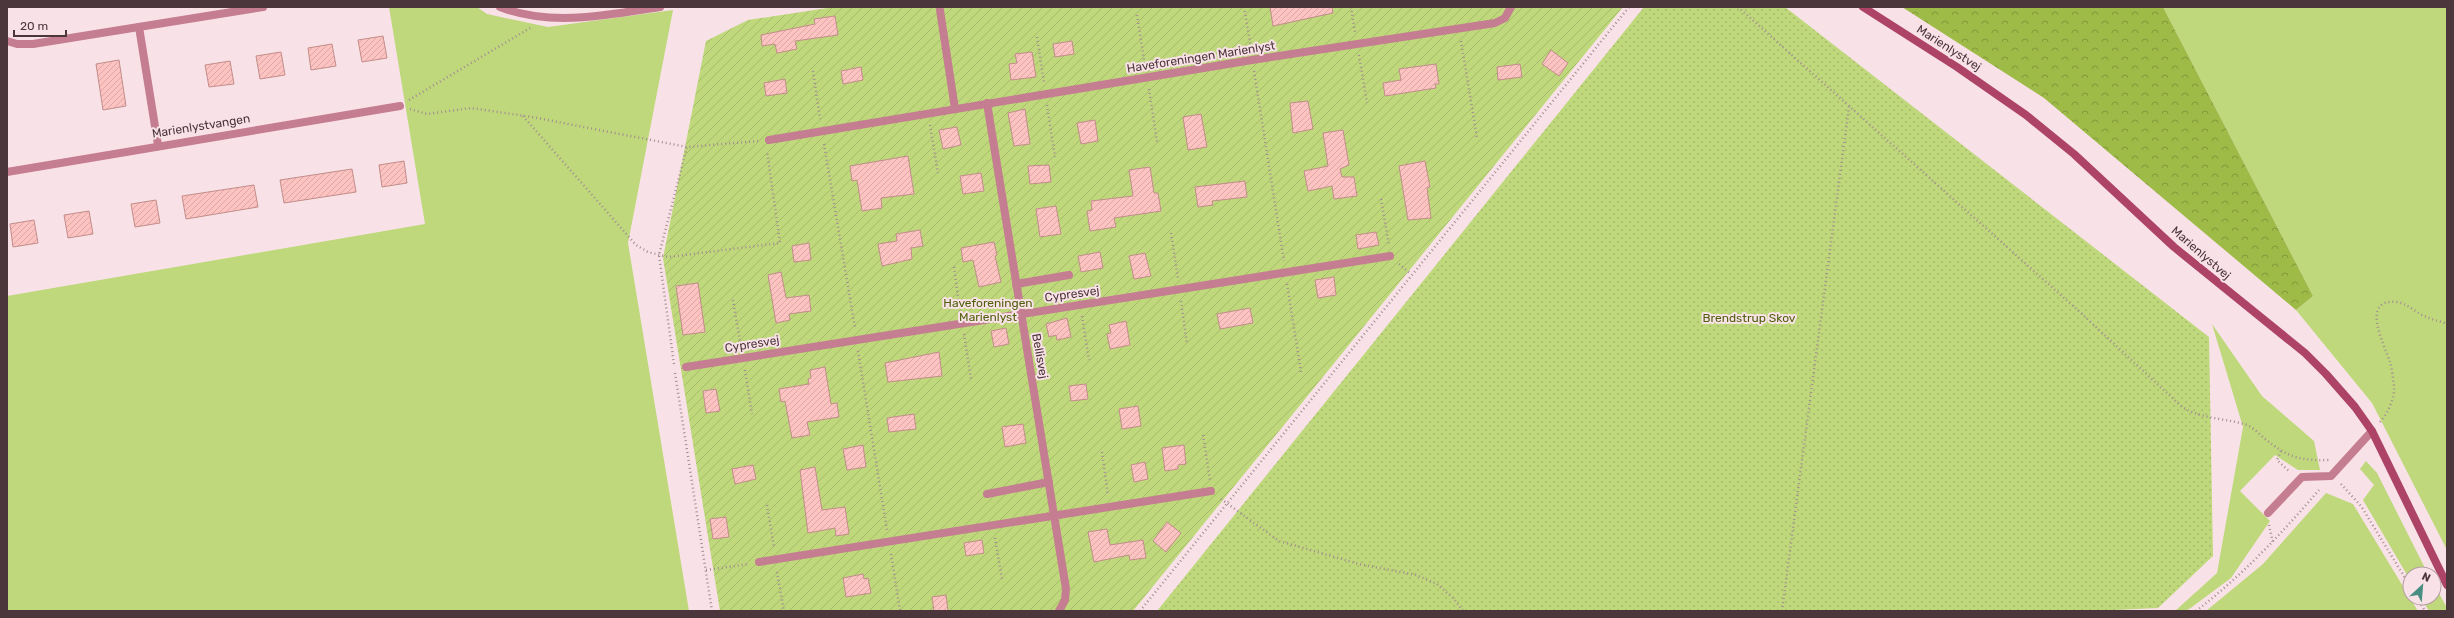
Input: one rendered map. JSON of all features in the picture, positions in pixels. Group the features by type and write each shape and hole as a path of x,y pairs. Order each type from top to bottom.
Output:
{"street":[{"path":"7,40 17,44 33,44 263,7"},
{"path":"500,7 551,18 604,16 660,7"},
{"name":"Haveforeningen Marienlyst","path":"768,140 1252,60 1495,23 1504,18 1512,7"},
{"name":"Marienlystvej","path":"1863,7 1994,92 2074,154 2174,247 2305,353 2343,392 2372,431 2447,585"},
{"path":"940,10 955,109"},
{"path":"139,27 158,145"},
{"name":"Bellisvej","path":"987,103 1066,589 1065,600 1059,611"},
{"name":"Marienlystvangen","path":"7,172 158,145 400,106"},
{"name":"Cypresvej","path":"686,367 1020,313 1080,305 1390,256"},
{"path":"1016,284 1069,275"},
{"path":"2268,512 2302,477 2330,476 2372,431"},
{"path":"987,494 1049,482"},
{"path":"759,562 1110,508 1211,490"}],"path":[{"path":"1244,7 1301,372"},
{"path":"1140,611 1629,7"},
{"path":"1738,7 2082,314 2182,407 2196,415 2246,424 2281,451 2307,461 2346,459"},
{"path":"400,106 530,27 534,15"},
{"path":"1459,29 1477,138"},
{"path":"400,106 426,114 472,108 523,116 687,147 768,140 780,243 668,257 648,252 636,245 523,116"},
{"path":"1782,611 1849,106"},
{"path":"928,113 938,173"},
{"path":"1381,200 1390,256"},
{"path":"2372,431 2384,417 2393,398 2394,387 2390,363 2377,329 2376,316 2380,307 2390,302 2399,302 2426,317 2447,324"},
{"path":"1080,305 1089,360"},
{"path":"1203,435 1211,490"},
{"path":"2281,451 2277,460 2288,471 2302,477"},
{"path":"1102,452 1110,508"},
{"path":"2196,611 2231,584 2273,543 2330,476 2351,493 2361,506 2402,573"},
{"path":"1226,504 1279,541 1359,564 1416,575 1437,584 1454,599 1463,611"},
{"path":"2268,512 2269,529 2273,543"},
{"path":"993,525 1002,579"},
{"path":"706,570 759,562"}],"green space":[{"path":"389,7 477,7 487,14 548,27 673,10 628,243 689,611 7,611 7,296 425,224"},
{"name":"Haveforeningen Marienlyst","path":"834,7 1623,7 1133,611 720,611 663,258 706,41 748,20"},
{"name":"Brendstrup Skov","path":"1644,7 1785,7 2209,337 2213,556 2158,608 2093,611 1157,611"},
{"path":"1902,7 2163,7 2313,296 2296,310 2044,98"},
{"path":"2163,7 2447,7 2447,550 2372,403 2296,310 2313,296"},
{"path":"2212,324 2262,396 2314,441 2320,470 2298,470 2275,455 2240,491 2270,521 2231,578 2186,611 2175,611 2217,573 2243,427"},
{"path":"2366,461 2377,473 2424,566 2402,566 2363,500 2374,485 2360,469"},
{"path":"2326,493 2353,504 2402,585 2402,606 2415,606 2418,611 2206,611 2263,564"},
{"path":"2442,599 2447,608 2447,611 2429,611 2426,606 2442,606"}],"building":[{"path":"1270,7 1332,7 1333,13 1273,26"},
{"path":"835,16 838,35 795,41 797,49 777,53 775,44 762,46 761,35 815,24 814,19"},
{"path":"383,36 387,58 362,62 358,40"},
{"path":"1072,41 1074,54 1055,57 1053,44"},
{"path":"332,44 336,66 311,70 308,48"},
{"path":"1551,50 1568,63 1559,76 1542,64"},
{"path":"281,52 285,75 260,79 256,56"},
{"path":"1032,52 1036,77 1011,80 1009,64 1017,63 1015,54"},
{"path":"119,60 126,106 103,110 96,64"},
{"path":"230,61 234,84 209,87 205,65"},
{"path":"1436,64 1439,84 1435,84 1436,88 1385,96 1383,83 1401,80 1399,69"},
{"path":"1520,64 1522,77 1498,80 1497,67"},
{"path":"861,67 863,80 843,84 841,71"},
{"path":"785,79 787,93 766,96 764,83"},
{"path":"1308,101 1313,129 1293,133 1290,103"},
{"path":"1025,109 1030,144 1014,146 1008,113"},
{"path":"1201,114 1207,147 1188,150 1183,117"},
{"path":"1095,120 1098,141 1081,144 1077,123"},
{"path":"957,127 961,145 943,149 939,130"},
{"path":"1343,130 1349,165 1340,169 1342,177 1354,177 1357,196 1334,199 1332,186 1308,191 1304,171 1328,166 1323,133"},
{"path":"908,156 914,194 881,198 882,208 862,211 857,180 852,181 850,166"},
{"path":"404,161 407,183 382,187 379,165"},
{"path":"1425,161 1430,187 1427,188 1431,218 1408,220 1399,166"},
{"path":"1049,165 1051,182 1030,184 1028,166"},
{"path":"1150,167 1154,193 1158,193 1161,211 1114,218 1116,227 1090,231 1087,211 1092,210 1091,201 1133,196 1129,170"},
{"path":"352,169 356,192 284,203 280,180"},
{"path":"981,173 984,191 963,194 960,176"},
{"path":"1245,181 1247,197 1212,201 1213,205 1198,207 1195,187"},
{"path":"254,185 258,207 186,219 182,196"},
{"path":"156,200 160,223 135,227 131,204"},
{"path":"1056,206 1061,234 1040,237 1036,209"},
{"path":"89,211 93,234 68,238 64,215"},
{"path":"34,220 38,243 13,247 10,224"},
{"path":"920,230 923,246 911,248 912,259 882,266 878,244 897,241 896,234"},
{"path":"1376,232 1379,245 1358,249 1356,235"},
{"path":"994,242 997,255 995,256 1001,282 979,287 973,260 963,262 961,248"},
{"path":"809,243 811,260 794,262 792,246"},
{"path":"1100,252 1103,268 1081,272 1078,256"},
{"path":"1145,253 1151,276 1134,279 1129,256"},
{"path":"781,272 786,298 809,295 811,311 789,314 790,320 776,323 768,275"},
{"path":"1334,277 1336,295 1318,298 1315,280"},
{"path":"698,283 705,332 683,335 676,286"},
{"path":"1250,308 1253,323 1220,329 1217,314"},
{"path":"1067,318 1071,337 1057,340 1056,335 1049,337 1046,324"},
{"path":"1126,321 1130,345 1110,349 1107,334 1111,333 1109,325"},
{"path":"1006,328 1009,344 994,347 991,331"},
{"path":"939,352 942,376 888,382 885,363"},
{"path":"825,367 831,404 837,403 839,417 807,422 810,435 792,438 785,401 781,402 779,389 809,384 808,379 811,378 810,370"},
{"path":"1086,384 1088,399 1071,401 1069,386"},
{"path":"716,389 720,411 706,413 703,391"},
{"path":"1138,406 1141,426 1122,429 1119,409"},
{"path":"914,414 916,429 889,432 887,418"},
{"path":"1023,424 1026,443 1005,447 1002,427"},
{"path":"863,445 866,467 847,470 843,449"},
{"path":"1184,445 1186,464 1178,465 1178,469 1165,471 1162,448"},
{"path":"1145,462 1148,479 1134,482 1131,465"},
{"path":"753,465 756,479 735,484 732,469"},
{"path":"815,467 822,510 845,507 849,534 836,536 835,528 808,533 800,470"},
{"path":"726,517 729,537 713,539 710,519"},
{"path":"1167,522 1181,533 1166,552 1153,541"},
{"path":"1107,529 1110,545 1143,540 1146,558 1130,560 1129,555 1094,562 1088,532"},
{"path":"982,540 984,553 966,556 964,543"},
{"path":"863,574 864,579 868,578 871,593 846,597 843,578"},
{"path":"946,595 948,611 934,611 932,597"}]}
